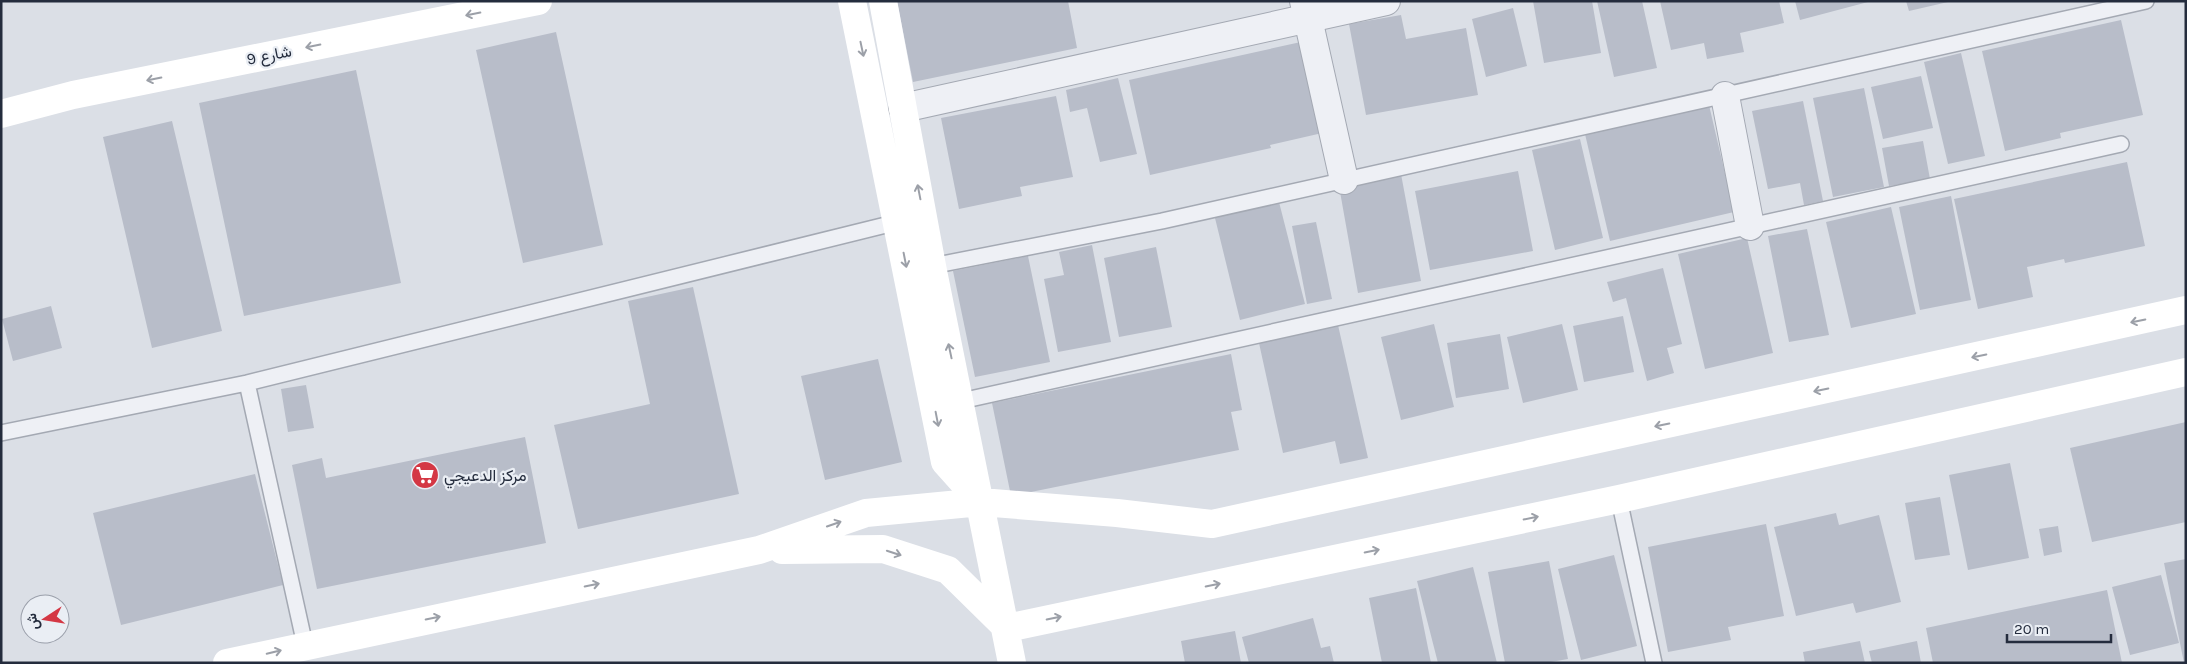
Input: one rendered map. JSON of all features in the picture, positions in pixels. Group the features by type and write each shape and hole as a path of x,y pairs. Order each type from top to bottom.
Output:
{"street":[{"name":"شارع 9","path":"1,114 73,95 538,1"},
{"path":"852,1 945,462 981,502"},
{"path":"883,1 932,266 961,401 1012,663"},
{"path":"903,108 1306,10 1386,1"},
{"path":"1306,10 1344,180"},
{"path":"1725,96 1750,226"},
{"path":"226,663 759,550 866,513 981,502 1117,513 1212,524 2186,310"},
{"path":"1006,628 1619,499 2186,372"},
{"path":"759,550 883,549 948,570 1006,628"}],"lane":[{"path":"932,266 1162,221 2146,1"},
{"path":"961,401 2121,144"},
{"path":"1,433 247,383 898,222"},
{"path":"247,383 305,645"},
{"path":"1619,499 1654,663"}],"building":[{"path":"897,1 1068,1 1077,48 913,82"},
{"path":"1533,1 1592,1 1601,53 1544,63"},
{"path":"1597,1 1642,1 1657,68 1614,77"},
{"path":"1660,1 1779,1 1784,23 1740,33 1744,52 1707,59 1704,43 1671,50"},
{"path":"1795,1 1868,1 1868,2 1800,20"},
{"path":"1906,1 1948,1 1948,2 1909,11"},
{"path":"1513,8 1527,66 1486,77 1472,19"},
{"path":"1401,15 1406,39 1466,28 1478,95 1366,115 1349,24"},
{"path":"2121,20 2143,115 2060,133 2061,138 2005,151 1982,51"},
{"path":"556,32 603,245 523,263 476,50"},
{"path":"1310,40 1331,131 1270,145 1271,148 1150,175 1129,80"},
{"path":"1961,53 1985,156 1948,164 1924,62"},
{"path":"356,70 401,283 244,316 199,103"},
{"path":"1921,76 1933,128 1883,139 1871,87"},
{"path":"1118,78 1137,154 1100,162 1087,108 1070,112 1066,90"},
{"path":"1864,88 1884,187 1833,197 1813,98"},
{"path":"1056,96 1073,177 1020,187 1022,196 959,209 941,118"},
{"path":"1803,101 1823,201 1804,205 1800,183 1768,189 1752,111"},
{"path":"1709,105 1734,212 1610,241 1585,134"},
{"path":"172,121 222,331 152,348 103,137"},
{"path":"1580,139 1603,238 1555,250 1532,150"},
{"path":"1923,141 1930,179 1889,186 1882,148"},
{"path":"2127,162 2145,246 2065,263 2064,259 2027,267 2033,297 1978,309 1954,199"},
{"path":"1518,171 1533,251 1430,270 1415,191"},
{"path":"1401,174 1421,281 1358,293 1339,186"},
{"path":"1951,196 1971,300 1920,310 1899,207"},
{"path":"1279,202 1305,304 1240,320 1215,218"},
{"path":"1891,207 1916,314 1851,328 1826,222"},
{"path":"1316,222 1332,299 1307,304 1292,226"},
{"path":"1807,229 1829,335 1789,342 1768,236"},
{"path":"1747,238 1773,353 1705,369 1678,254"},
{"path":"1092,245 1111,342 1058,352 1044,279 1064,275 1059,252"},
{"path":"1156,247 1172,327 1119,337 1104,258"},
{"path":"1028,256 1050,362 975,377 953,271"},
{"path":"1663,268 1682,344 1667,348 1674,373 1647,381 1626,298 1613,302 1607,282"},
{"path":"693,287 739,494 578,529 554,425 650,404 628,301"},
{"path":"51,306 62,348 13,361 2,319"},
{"path":"1623,316 1634,372 1584,382 1573,326"},
{"path":"1434,324 1454,407 1401,420 1381,337"},
{"path":"1562,324 1578,390 1523,403 1507,337"},
{"path":"1338,325 1368,458 1340,464 1335,441 1283,453 1259,343"},
{"path":"1500,334 1509,389 1456,398 1447,343"},
{"path":"1231,354 1242,410 1231,412 1239,450 1011,496 992,403"},
{"path":"878,359 902,462 825,480 801,376"},
{"path":"306,385 314,428 288,432 281,389"},
{"path":"2186,422 2186,522 2092,542 2070,448"},
{"path":"525,437 546,543 317,589 292,465 322,458 326,478"},
{"path":"2010,463 2029,558 1968,570 1949,475"},
{"path":"255,474 283,585 121,625 93,513"},
{"path":"1940,497 1950,555 1915,560 1905,503"},
{"path":"1836,513 1839,525 1879,515 1901,602 1856,613 1853,603 1796,616 1774,527"},
{"path":"1766,524 1784,616 1728,627 1731,640 1668,652 1648,547"},
{"path":"2058,526 2062,552 2044,556 2039,529"},
{"path":"1614,555 1637,646 1581,660 1558,569"},
{"path":"2186,559 2186,663 2184,663 2164,563"},
{"path":"1549,561 1568,659 1545,663 1505,663 1488,572"},
{"path":"1473,567 1497,663 1438,663 1417,581"},
{"path":"2161,575 2179,643 2130,655 2112,587"},
{"path":"1416,588 1431,663 1382,663 1369,598"},
{"path":"2107,590 2122,663 1933,663 1926,628"},
{"path":"1313,618 1321,648 1330,646 1334,663 1249,663 1242,637"},
{"path":"1235,631 1241,663 1185,663 1181,641"},
{"path":"1860,641 1865,663 1805,663 1803,652"},
{"path":"1917,641 1921,663 1872,663 1869,651"}],"place":[{"name":"مركز الدعيجي","path":"425,475"}]}
